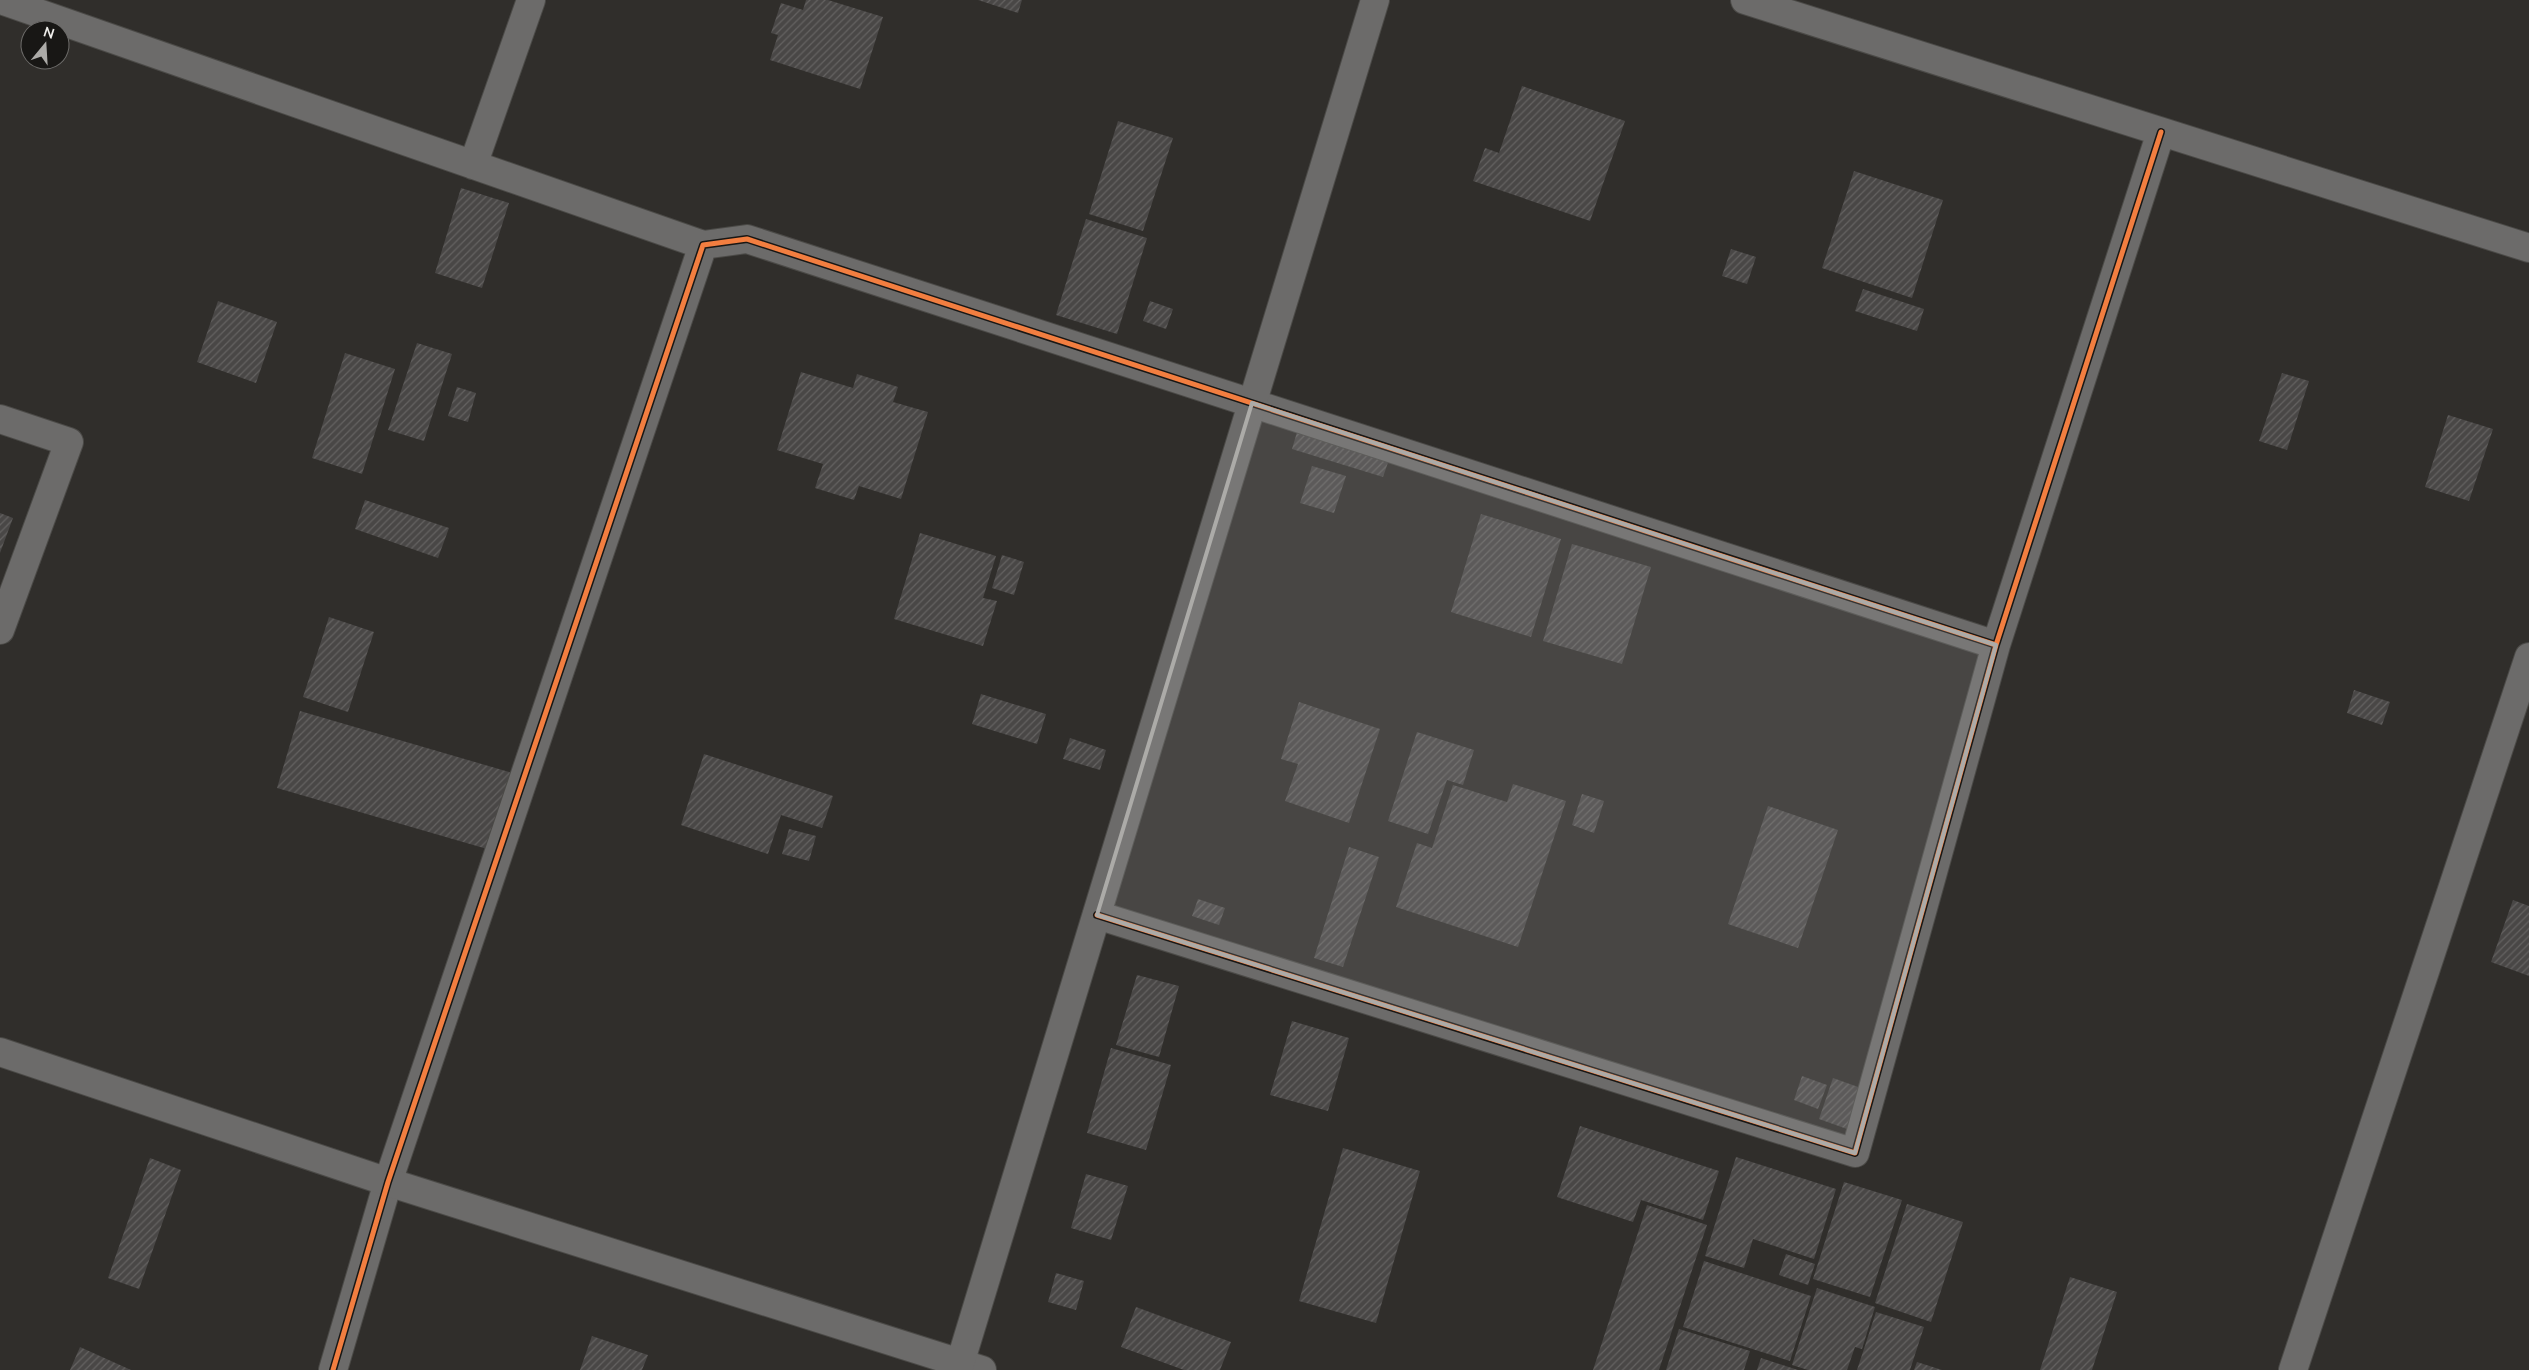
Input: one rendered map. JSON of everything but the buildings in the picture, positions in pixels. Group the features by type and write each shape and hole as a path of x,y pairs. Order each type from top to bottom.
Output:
{"street":[{"path":"1,0 703,246 747,239 1996,645"},
{"path":"473,165 531,0"},
{"path":"0,1052 388,1182 967,1368 1097,915 1375,0"},
{"path":"1745,0 2529,248"},
{"path":"1097,915 1855,1153 1996,645 2161,132"},
{"path":"333,1370 388,1182 703,246"},
{"path":"0,419 69,442 0,630"},
{"path":"2293,1370 2529,657"}],"highlighted area":[{"path":"1252,403 1996,645 1855,1153 1097,915"}],"cycle path":[{"path":"1097,915 1855,1153 1996,645 2161,132"},
{"path":"333,1370 388,1182 703,245 747,239 1996,645"}]}
